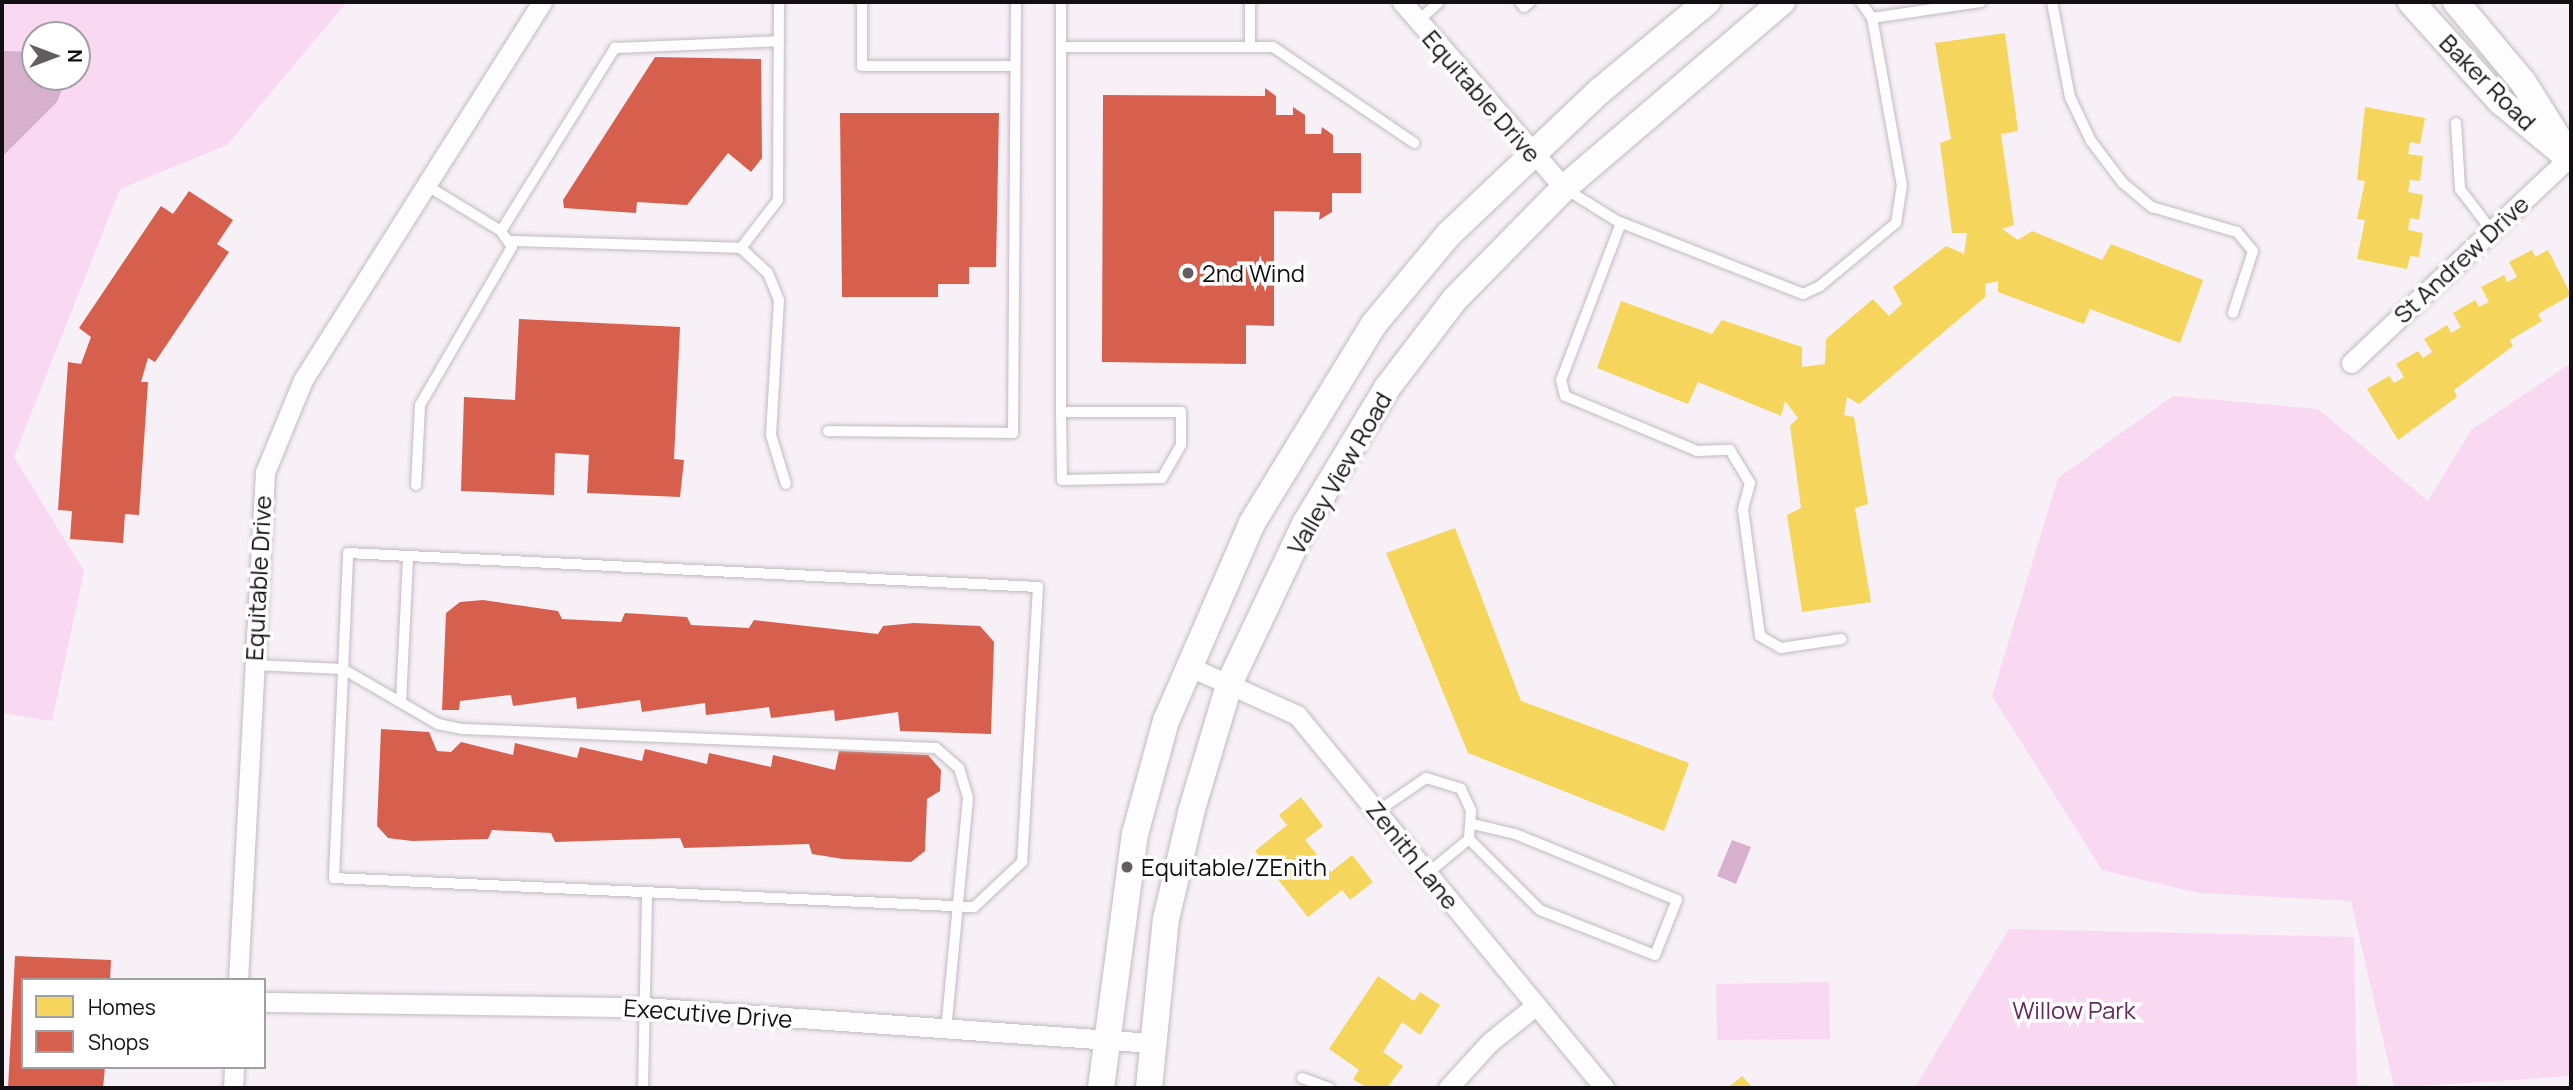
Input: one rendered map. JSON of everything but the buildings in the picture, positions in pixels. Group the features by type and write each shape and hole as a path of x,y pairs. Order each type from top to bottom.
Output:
{"main road":[{"name":"Valley View Road","path":"1101,1088 1103,1040 1135,834 1188,666 1251,523 1374,324 1449,234 1531,155 1707,2"},
{"name":"Valley View Road","path":"1149,1088 1166,919 1230,682 1306,524 1387,388 1455,299 1564,188 1782,2"},
{"name":"Baker Road","path":"2411,2 2500,101 2571,158"},
{"name":"Baker Road","path":"2456,2 2523,82 2571,158"}],"street":[{"name":"Equitable Drive","path":"238,978 254,665 258,523 265,472 281,425 426,185 542,2"},
{"name":"Equitable Drive","path":"1402,2 1531,155 1564,188"},
{"name":"St Andrew Drive","path":"2351,363 2571,158"},
{"name":"Zenith Lane","path":"1188,666 1230,682 1297,715 1604,1088"},
{"name":"Executive Drive","path":"266,1002 644,1007 946,1032 1152,1043"},
{"path":"1448,1088 1490,1042 1535,1006"},
{"path":"233,1088 234,1069"}],"lane":[{"path":"741,248 778,200 779,2"},
{"path":"862,2 862,66 1015,66"},
{"path":"828,431 1013,433 1016,2"},
{"path":"1061,2 1061,412 1062,480 1162,478 1181,445 1181,412 1061,412"},
{"path":"1250,2 1251,47"},
{"path":"1418,21 1439,2"},
{"path":"1520,2 1524,7 1530,2"},
{"path":"1564,188 1621,223 1803,294 1820,286 1896,223 1902,186 1872,18 1861,2"},
{"path":"1872,18 1981,2"},
{"path":"2052,2 2070,97 2091,141 2123,183 2152,207 2237,232 2253,251 2233,313"},
{"path":"501,231 615,48 779,41"},
{"path":"1061,47 1273,47 1414,143"},
{"path":"2456,123 2460,189 2492,231"},
{"path":"426,185 501,231 511,241 741,248 768,273 779,300 771,435 786,484"},
{"path":"1621,223 1561,380 1565,396 1697,451 1730,450 1750,483 1743,510 1760,636 1781,648 1841,639"},
{"path":"416,485 420,405 508,262 511,241"},
{"path":"348,553 408,557 1038,587 1022,862 974,907 647,896 334,878 348,553"},
{"path":"401,702 408,557"},
{"path":"254,665 343,669 438,724 462,729 936,748 959,768 967,786 962,907 946,1032"},
{"path":"1378,811 1416,781 1439,778 1461,789 1473,824 1469,839 1428,873"},
{"path":"1469,839 1540,910 1655,955 1677,900 1515,834 1473,824"},
{"path":"643,1088 647,896"},
{"path":"1302,1078 1329,1088"}],"green space":[{"path":"2,2 347,2 227,145 120,189 14,457 84,571 52,721 2,713"},
{"name":"Willow Park","path":"2571,363 2571,1076 2404,1087 2422,1088 1915,1088 2009,929 2354,937 2357,1085 2394,1087 2351,901 2198,893 2102,870 1992,696 2058,478 2173,396 2318,409 2428,501 2471,430"},
{"path":"1829,982 1830,1039 1717,1040 1716,984"}],"shaded area":[{"path":"2,51 21,52 21,91 61,91 57,102 2,157"},
{"path":"1732,840 1751,847 1736,884 1717,876"}],"place":[{"name":"2nd Wind","path":"1188,273"},
{"name":"Equitable/ZEnith","path":"1127,867"}]}
